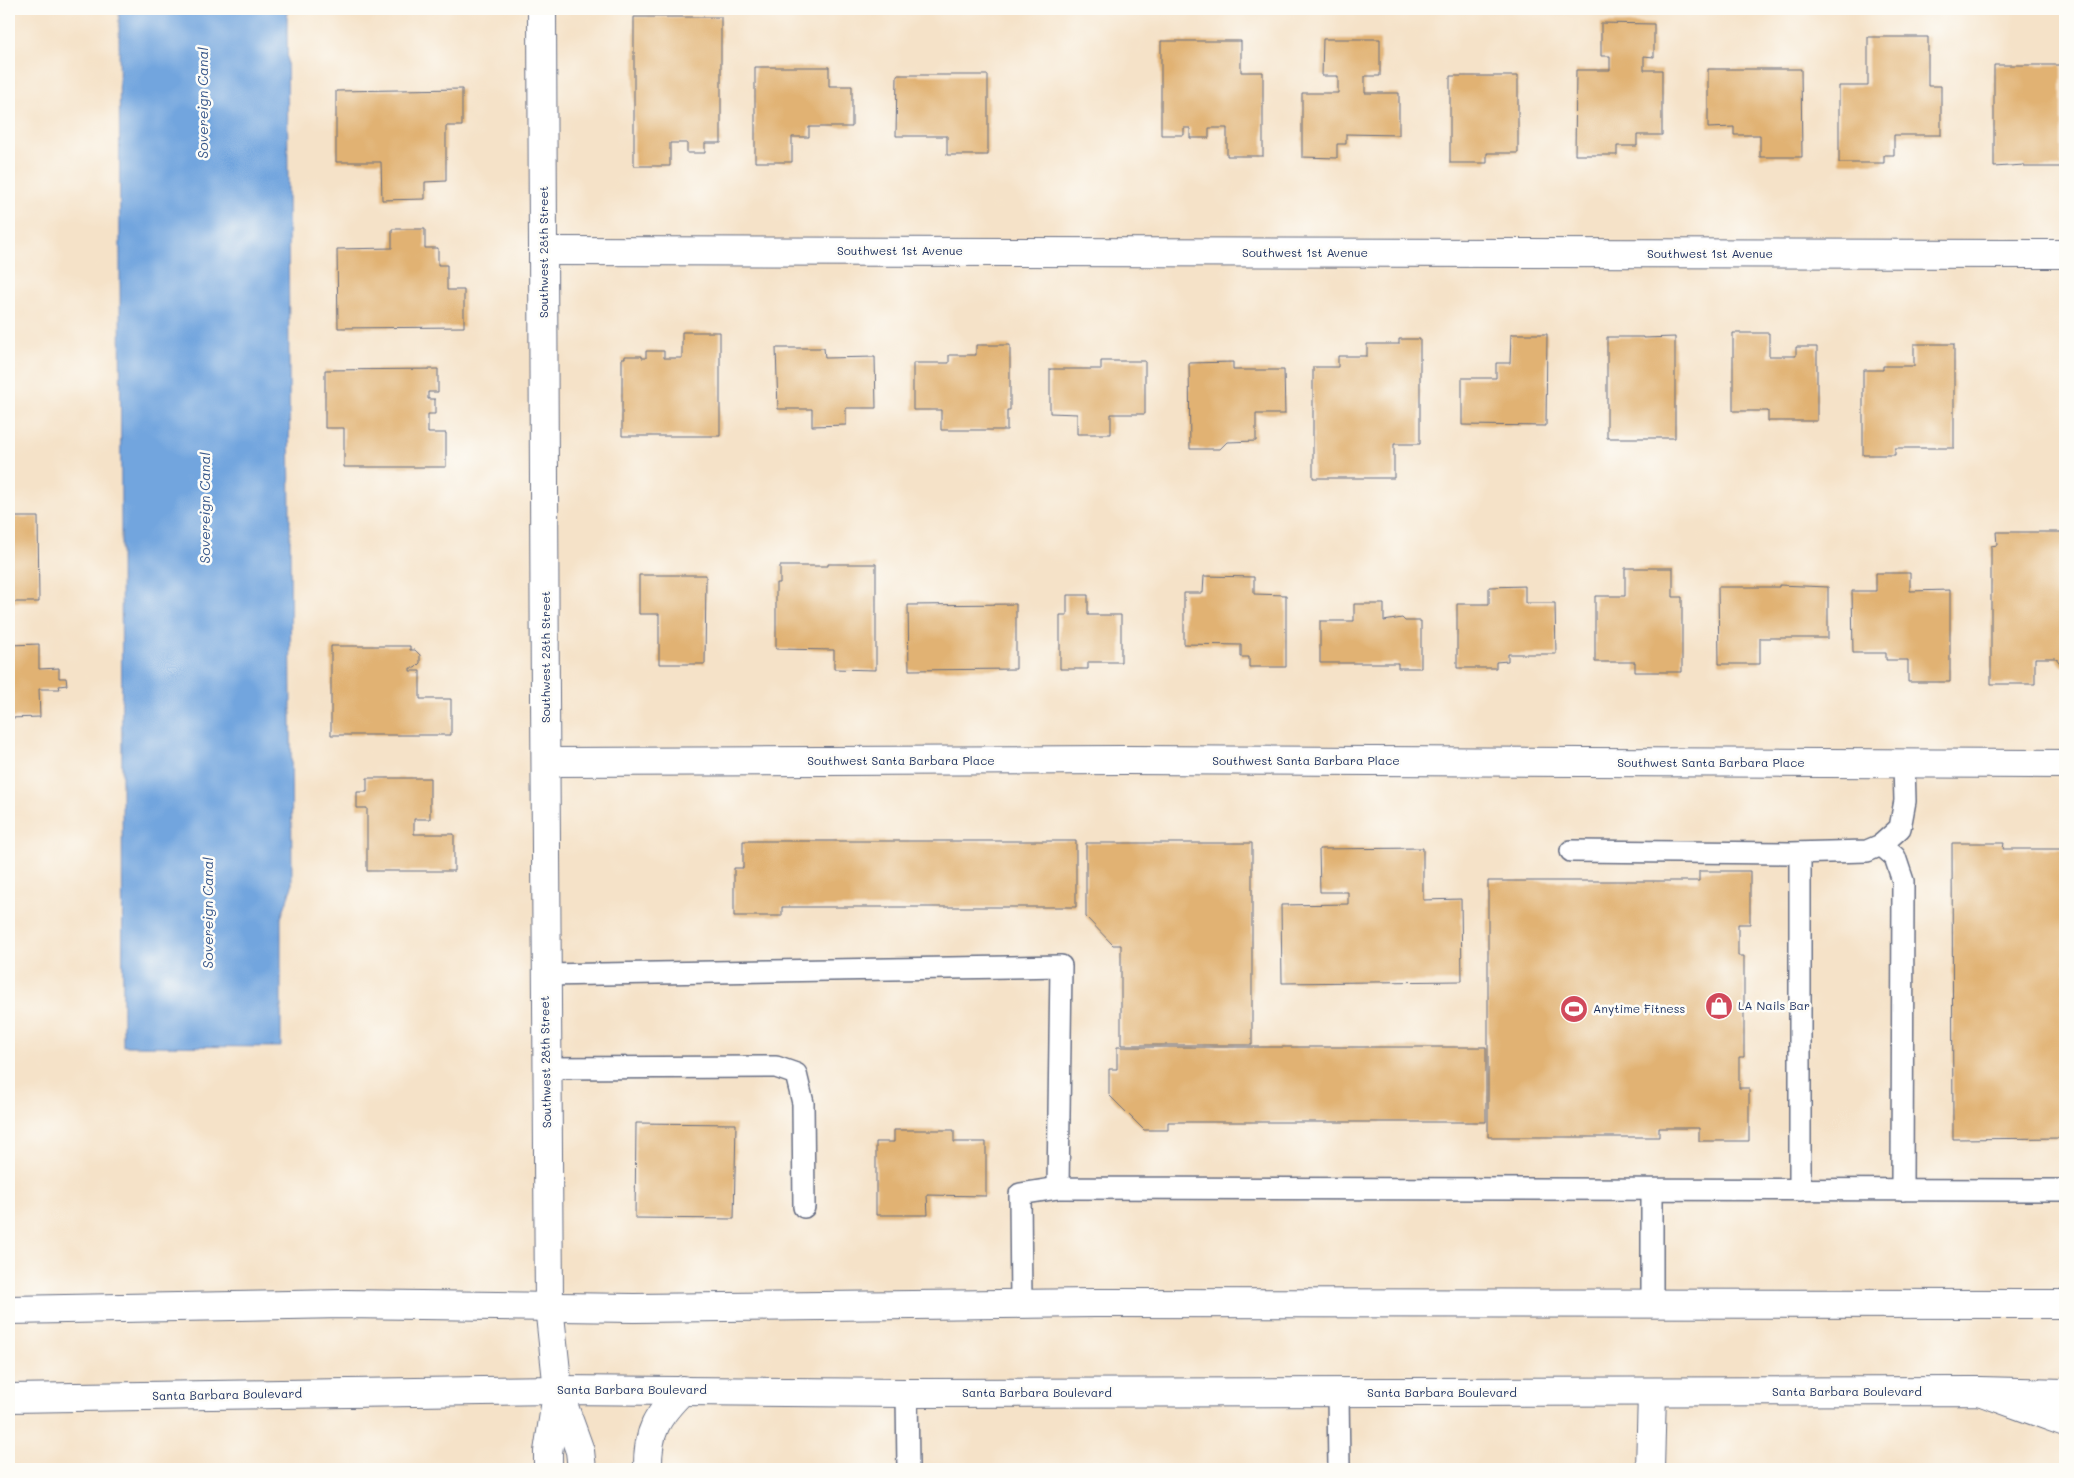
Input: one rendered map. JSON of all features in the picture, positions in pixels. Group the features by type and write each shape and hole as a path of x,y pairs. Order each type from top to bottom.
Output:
{"main road":[{"name":"Southwest 28th Street","path":"542,9 546,1068 549,1306 558,1390"},
{"name":"Southwest 1st Avenue","path":"544,250 2065,254"},
{"name":"Southwest Santa Barbara Place","path":"546,762 1144,760 2065,764"},
{"path":"9,1310 344,1304 644,1308 1022,1305 1095,1302 1652,1305 2065,1304"},
{"path":"548,1469 548,1452 558,1390"},
{"path":"558,1390 580,1451 582,1469"},
{"name":"Santa Barbara Boulevard","path":"9,1398 558,1390 907,1393 1979,1391 2065,1393"},
{"path":"648,1469 652,1434 662,1411 683,1390"},
{"path":"1979,1391 2065,1422"},
{"path":"1650,1469 1652,1393"}],"lane":[{"path":"1572,851 1867,851 1881,845 1900,828 1905,801 1904,764"},
{"path":"1881,845 1896,857 1903,881 1902,1190"},
{"path":"1800,852 1800,1190"},
{"path":"545,975 1061,966 1058,1188"},
{"path":"546,1068 776,1067 796,1074 803,1103 804,1207"},
{"path":"1022,1305 1020,1194 1058,1188 2065,1190"},
{"path":"1652,1190 1652,1305"},
{"path":"907,1393 908,1469"},
{"path":"1338,1393 1339,1469"}],"water":[{"name":"Sovereign Canal","path":"119,9 287,9 292,886 281,918 281,1047 123,1046"}],"building":[{"path":"634,17 721,17 721,143 705,143 705,153 687,153 687,143 670,143 670,166 634,166"},
{"path":"1601,23 1654,24 1654,57 1644,56 1644,70 1662,70 1662,135 1637,135 1637,146 1617,146 1617,155 1575,155 1576,70 1610,70 1610,56 1601,56"},
{"path":"1868,37 1928,37 1928,86 1941,86 1941,135 1894,135 1894,155 1884,155 1884,163 1839,163 1839,86 1868,86"},
{"path":"1323,39 1380,39 1380,76 1365,76 1365,93 1399,93 1399,135 1346,134 1346,144 1337,144 1337,158 1302,157 1302,93 1338,93 1338,76 1322,76"},
{"path":"1161,41 1241,41 1241,72 1263,72 1263,156 1227,156 1227,128 1209,128 1209,138 1190,138 1190,128 1184,128 1184,135 1161,135"},
{"path":"1994,65 2061,65 2061,167 2024,167 2024,165 1994,167"},
{"path":"755,67 829,67 829,86 852,86 852,127 809,127 809,137 792,137 792,162 755,162"},
{"path":"1708,69 1801,69 1802,157 1760,157 1760,135 1734,135 1734,127 1708,128"},
{"path":"897,75 988,75 988,155 947,155 947,136 896,136"},
{"path":"1450,76 1518,76 1518,153 1487,153 1487,163 1450,163"},
{"path":"462,89 462,126 446,126 446,181 425,182 425,199 382,200 381,162 336,162 336,91"},
{"path":"392,229 425,229 425,248 438,248 438,265 447,265 447,290 464,290 464,327 338,328 337,249 392,248"},
{"path":"682,332 720,332 720,436 622,436 622,358 625,358 625,356 642,356 642,358 646,358 646,351 664,351 664,358 682,358"},
{"path":"1733,333 1769,333 1769,356 1796,356 1796,347 1817,347 1817,421 1768,421 1768,411 1733,411"},
{"path":"1511,334 1547,334 1546,426 1462,425 1462,378 1496,378 1496,363 1510,363"},
{"path":"1607,337 1675,337 1675,438 1607,438"},
{"path":"1399,339 1420,339 1420,444 1394,444 1394,478 1313,478 1313,367 1338,367 1338,356 1367,356 1367,344 1399,344"},
{"path":"1914,344 1954,344 1954,448 1895,448 1895,455 1863,455 1863,370 1883,370 1883,366 1914,366"},
{"path":"976,345 1010,345 1010,410 1007,410 1007,430 941,430 941,410 913,410 913,363 949,363 949,355 976,355"},
{"path":"776,348 824,348 825,358 875,357 876,408 846,408 846,425 812,426 812,409 778,409"},
{"path":"1101,361 1145,361 1145,414 1111,414 1111,434 1077,434 1077,414 1050,413 1050,369 1101,369"},
{"path":"1233,362 1233,370 1284,370 1285,414 1256,414 1256,441 1227,442 1220,449 1190,449 1189,363"},
{"path":"438,369 438,392 428,392 428,399 435,399 435,414 428,414 428,433 446,433 446,467 344,467 344,428 325,428 325,370"},
{"path":"9,517 38,517 39,602 9,602"},
{"path":"1996,532 2065,532 2065,666 2062,666 2056,658 2035,658 2035,684 1991,684 1991,546 1997,545"},
{"path":"828,564 876,564 876,670 834,669 834,650 776,649 776,583 780,583 780,566 828,566"},
{"path":"1625,568 1673,568 1673,597 1682,597 1682,672 1635,672 1635,662 1595,662 1595,596 1625,596"},
{"path":"1876,573 1910,573 1910,591 1950,590 1950,682 1908,682 1908,660 1886,660 1886,653 1853,653 1852,591 1876,591"},
{"path":"639,575 706,575 705,664 659,664 659,614 639,614"},
{"path":"1204,576 1254,577 1254,594 1286,595 1286,667 1249,667 1249,657 1241,657 1241,645 1184,644 1184,593 1203,593"},
{"path":"1779,585 1828,587 1828,638 1760,638 1760,664 1719,664 1718,587 1779,587"},
{"path":"1525,586 1525,603 1555,603 1556,654 1508,654 1508,661 1496,662 1496,668 1457,668 1457,604 1489,604 1489,587"},
{"path":"1067,595 1088,595 1088,615 1121,615 1121,662 1088,662 1088,669 1060,669 1060,615 1067,615"},
{"path":"1016,604 1016,669 909,670 908,605"},
{"path":"1354,604 1384,604 1384,621 1402,618 1405,621 1421,621 1421,668 1398,668 1398,663 1320,663 1320,621 1354,621"},
{"path":"39,644 39,669 59,668 59,678 66,678 67,685 59,686 60,689 39,689 40,717 9,718 9,645"},
{"path":"331,646 410,646 410,650 415,650 420,655 420,663 415,668 410,668 410,671 420,671 420,699 451,699 451,735 331,735"},
{"path":"367,778 430,778 430,819 414,819 414,834 454,834 454,871 367,871 367,808 357,808 357,792 367,792"},
{"path":"743,841 1076,841 1076,907 782,907 782,916 734,916 734,868 743,868"},
{"path":"1086,843 1252,843 1252,1045 1121,1045 1121,945 1113,945 1086,917"},
{"path":"1952,843 2004,843 2003,849 2065,849 2065,1138 1953,1139"},
{"path":"1423,848 1423,900 1461,899 1462,981 1282,983 1281,905 1348,904 1348,892 1320,892 1319,849"},
{"path":"1699,871 1750,871 1750,924 1738,924 1738,956 1744,956 1744,1057 1739,1057 1739,1088 1749,1088 1749,1141 1699,1141 1699,1128 1659,1128 1659,1137 1488,1137 1488,881 1699,881"},
{"path":"1117,1047 1486,1047 1486,1122 1168,1122 1168,1130 1144,1130 1109,1095 1109,1069 1117,1069"},
{"path":"636,1123 736,1124 734,1219 635,1218"},
{"path":"894,1130 954,1130 954,1142 986,1142 986,1196 927,1195 928,1215 876,1215 876,1142 894,1142"}],"place":[{"name":"LA Nails Bar","path":"1719,1006"},
{"name":"Anytime Fitness","path":"1574,1009"}]}
